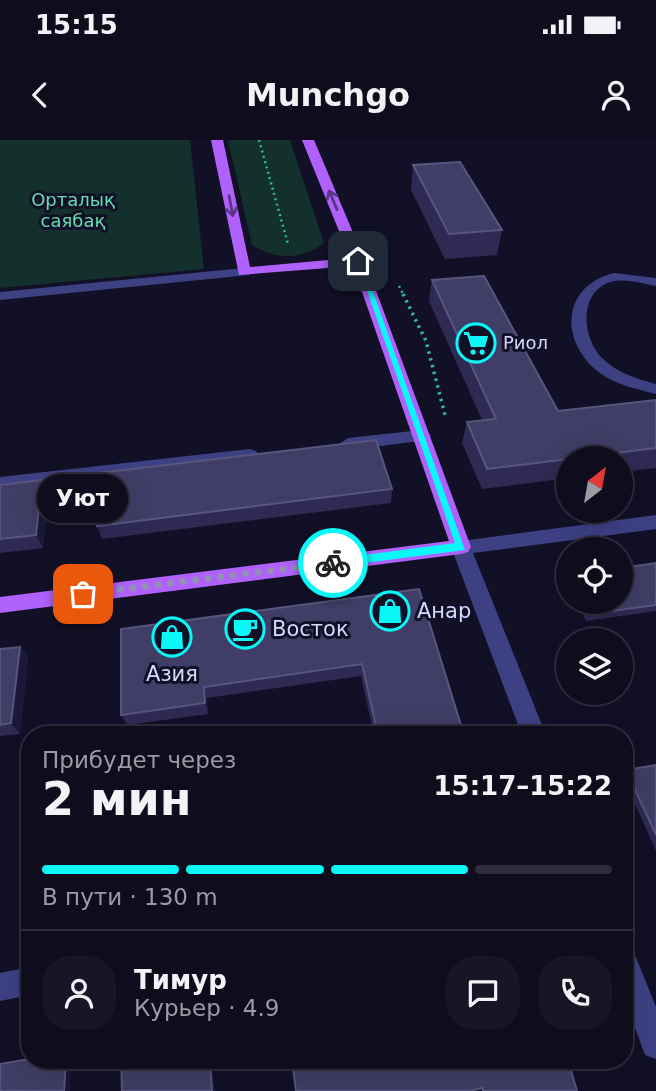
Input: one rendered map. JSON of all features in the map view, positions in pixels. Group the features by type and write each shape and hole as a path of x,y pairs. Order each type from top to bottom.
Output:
{"main road":[{"path":"218,140 244,272 358,261"},
{"path":"0,605 461,547 358,261 308,140"}],"street":[{"path":"0,296 244,272"},
{"path":"656,282 615,276 589,287 578,305 579,335 597,362 626,381 656,389"},
{"path":"327,447 422,436"},
{"path":"0,483 272,453"},
{"path":"531,726 461,547 656,522"},
{"path":"0,987 21,983"},
{"path":"633,985 656,1044"}],"path":[{"path":"259,140 295,267"}],"green space":[{"name":"Орталық саябақ","path":"0,140 190,140 204,269 0,288"},
{"path":"228,140 290,140 324,243 307,253 289,256 270,253 252,245"}],"building":[{"path":"460,162 502,230 449,234 413,165"},
{"path":"484,276 558,411 656,400 656,448 634,451 634,446 556,446 556,460 487,469 467,422 496,419 432,280"},
{"path":"376,440 392,489 97,526 99,473"},
{"path":"42,480 36,535 0,539 0,485"},
{"path":"656,563 656,605 633,608 633,566"},
{"path":"419,589 461,726 376,726 362,664 204,687 205,703 121,715 121,629"},
{"path":"20,647 11,723 0,725 0,649"},
{"path":"656,765 656,835 633,785 633,769"},
{"path":"21,1060 21,1069 65,1069 64,1091 0,1091 0,1064"},
{"path":"121,1069 211,1069 212,1091 122,1091"},
{"path":"293,1069 571,1069 577,1091 483,1091 483,1088 469,1091 296,1091"}],"way so far":[{"path":"83,594 333,563"}],"place":[{"name":"Риол","path":"476,343"},
{"name":"Уют","path":"83,594"},
{"name":"Анар","path":"390,611"},
{"name":"Восток","path":"245,629"},
{"name":"Азия","path":"172,637"}],"route":[{"path":"333,563 461,547 358,261"}]}
